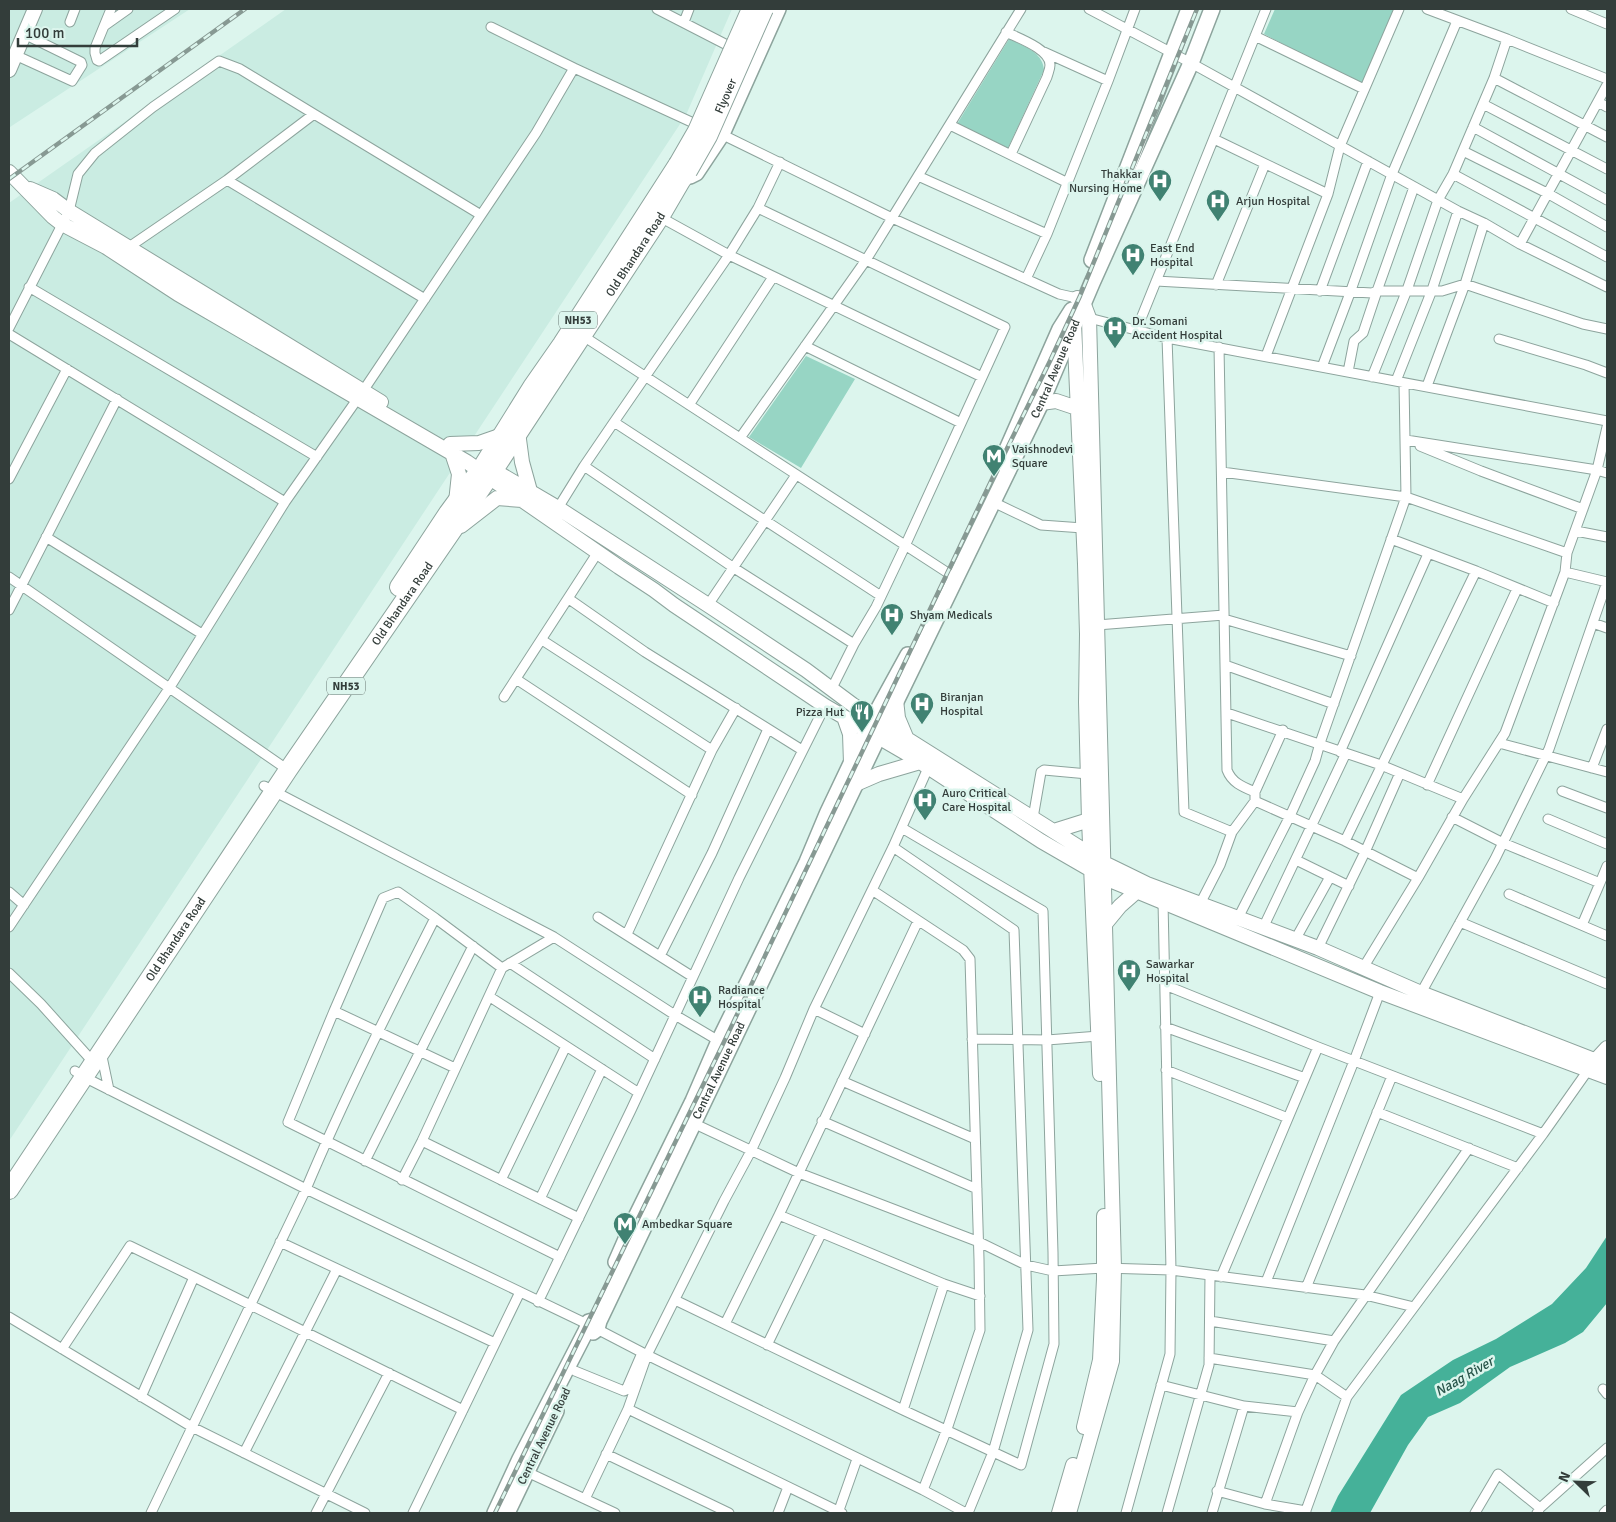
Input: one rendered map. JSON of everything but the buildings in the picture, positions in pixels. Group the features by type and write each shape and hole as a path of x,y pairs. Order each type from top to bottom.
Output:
{"highway":[{"name":"Flyover","path":"680,173 751,9"},
{"name":"Flyover","path":"680,173 708,136 764,9"},
{"name":"Old Bhandara Road","path":"9,1190 88,1063 269,788 401,594 448,536 487,470 577,332 660,217 680,173"},
{"name":"NH53","path":"577,332 680,173"},
{"name":"NH53","path":"401,594 456,502 487,470"},
{"name":"NH53","path":"9,1169 88,1063"}],"main road":[{"path":"9,70 12,52 26,9"},
{"path":"12,52 24,34 35,9"},
{"name":"NH53","path":"680,173 671,163 693,123 743,9"},
{"name":"Old Bhandara Road","path":"680,173 696,173 722,134 778,9"},
{"path":"495,1513 520,1459 592,1327 634,1221 693,1101 719,1041 807,862 851,764 876,727 890,699 948,573 994,480 1060,330 1076,309 1189,9"},
{"name":"Central Avenue Road","path":"890,699 993,502 1040,403 1076,309 1191,63 1212,9"},
{"path":"10,174 62,224 106,247 171,289 360,395 487,470 526,496 598,552 844,717 906,737 1104,863 1147,884 1318,948 1385,976 1421,993 1597,1066 1607,1077"},
{"path":"25,187 53,199 360,395"},
{"path":"1059,1513 1100,1360 1109,1268 1106,923 1090,318 1076,309"},
{"path":"1069,1513 1112,1362 1090,854 1086,702 1087,634 1077,408 1076,309"},
{"path":"1040,403 1056,401 1077,408"},
{"path":"451,448 479,443 510,434 522,462 526,496"},
{"path":"451,448 459,474 456,502"},
{"path":"448,536 497,498 526,496 558,508 806,670 852,705 876,727 924,765 1041,841 1105,878 1380,992 1597,1066"},
{"path":"852,705 890,699"},
{"path":"890,699 906,737"},
{"path":"844,717 850,734 851,764"},
{"name":"Central Avenue Road","path":"507,1513 576,1370 592,1327 693,1124 856,784 876,727"},
{"path":"856,784 879,774 924,765"},
{"path":"1054,831 1089,820"},
{"path":"1106,923 1120,906 1136,892"},
{"path":"1356,982 1364,968"},
{"path":"1380,992 1385,976"},
{"path":"1597,1066 1607,1048"}],"street":[{"path":"70,22 75,9"},
{"path":"111,9 94,52 96,60 99,61 175,9"},
{"path":"104,26 128,9"},
{"path":"158,9 163,17"},
{"path":"657,9 727,45"},
{"path":"684,22 690,9"},
{"path":"740,438 866,260 1021,9"},
{"path":"1089,9 1191,63 1458,212 1484,223 1520,244 1607,287"},
{"path":"1026,279 1068,183 1134,9"},
{"path":"1136,331 1266,9"},
{"path":"1266,356 1328,194 1340,146 1399,9"},
{"path":"1427,9 1607,79"},
{"path":"1571,9 1607,24"},
{"path":"1322,367 1392,174 1457,21"},
{"path":"491,27 574,68 693,123 722,134 892,218 1059,294 1076,309"},
{"path":"1006,32 1042,51 1108,81"},
{"path":"12,52 72,81 82,65 81,62 24,34"},
{"path":"1255,36 1364,89"},
{"path":"1372,376 1406,290 1438,200 1454,174 1494,78 1507,39"},
{"path":"1011,154 1050,65 1048,57 1042,51"},
{"path":"9,328 69,210 78,174 95,153 154,107 219,61 240,69 481,215"},
{"path":"9,927 170,687 285,502 360,395 536,133 574,68"},
{"path":"1494,78 1607,137"},
{"path":"1520,244 1607,85"},
{"path":"1598,102 1607,107"},
{"path":"1483,104 1607,168"},
{"path":"129,247 227,180 314,114"},
{"path":"950,124 1068,183"},
{"path":"1473,127 1607,200"},
{"path":"1214,138 1328,194"},
{"path":"1463,151 1547,193 1607,227"},
{"path":"1320,291 1368,161"},
{"path":"558,508 644,377 729,255 758,208 780,162"},
{"path":"1216,285 1266,164"},
{"path":"1454,174 1607,257"},
{"path":"918,176 1047,234"},
{"path":"227,180 425,299"},
{"path":"1348,372 1354,341 1363,333 1414,186"},
{"path":"758,208 1005,327 905,546 862,634 854,644 831,690"},
{"path":"1238,918 1290,816 1315,761 1406,496 1406,440 1400,382 1458,212"},
{"path":"660,217 773,277 982,377"},
{"path":"1427,386 1465,284 1484,223"},
{"path":"689,405 773,277"},
{"path":"1156,281 1350,293 1406,290 1442,291 1465,284 1583,324 1607,329"},
{"path":"29,287 317,457"},
{"path":"1059,294 1076,309"},
{"path":"1090,318 1168,338 1607,421"},
{"path":"577,332 948,573"},
{"path":"9,334 285,502"},
{"path":"1168,338 1184,812 1232,832"},
{"path":"1499,339 1586,364 1607,373"},
{"path":"805,346 961,424"},
{"path":"1219,347 1225,665 1228,712 1227,770 1230,777 1255,797 1418,878"},
{"path":"9,479 67,369"},
{"path":"9,610 117,400"},
{"path":"614,422 881,596"},
{"path":"1364,968 1509,724 1565,572 1567,553 1597,470 1607,427"},
{"path":"1406,440 1597,470 1607,474"},
{"path":"1406,440 1583,510"},
{"path":"584,466 734,568 854,644"},
{"path":"1222,472 1406,496 1567,553"},
{"path":"708,605 796,475"},
{"path":"993,502 1041,525 1083,528"},
{"path":"1576,531 1607,537"},
{"path":"46,537 202,634"},
{"path":"1391,539 1554,603"},
{"path":"504,698 598,552"},
{"path":"1263,928 1312,827 1428,554"},
{"path":"1345,841 1476,572"},
{"path":"1421,993 1503,843 1546,755 1593,624 1607,582 1565,572"},
{"path":"9,577 284,767"},
{"path":"1427,785 1517,589"},
{"path":"569,599 645,652 802,750"},
{"path":"1097,625 1224,617 1351,656"},
{"path":"1593,624 1607,628"},
{"path":"542,640 712,750"},
{"path":"1225,665 1334,704"},
{"path":"516,679 692,795"},
{"path":"538,1302 802,750 825,706"},
{"path":"627,934 712,750 736,708"},
{"path":"1228,712 1381,765 1463,799"},
{"path":"660,956 712,852 768,729"},
{"path":"1592,768 1607,729"},
{"path":"1200,904 1220,865 1232,832 1255,797 1283,730"},
{"path":"1499,743 1607,772"},
{"path":"576,1370 624,1391 626,1390 675,1300 751,1151 814,1009 902,828 924,765"},
{"path":"1033,818 1041,772 1044,770 1088,774"},
{"path":"1318,948 1366,852 1400,773"},
{"path":"269,788 554,937 719,1041"},
{"path":"1562,791 1607,808"},
{"path":"1452,817 1503,843 1600,883"},
{"path":"1548,819 1607,844"},
{"path":"675,1300 1021,1465 1054,1344 1043,911 902,828"},
{"path":"9,973 41,1004 108,1090 967,1513 993,1452 1028,1330 1014,930 893,847"},
{"path":"1296,860 1349,886"},
{"path":"1582,925 1607,866"},
{"path":"1294,940 1330,877"},
{"path":"872,890 963,950 970,959 980,1330 947,1429 923,1490"},
{"path":"9,892 24,905"},
{"path":"560,1257 288,1122 383,898 398,892 473,946 655,1059"},
{"path":"1509,894 1607,936"},
{"path":"1126,1513 1170,1354 1163,902"},
{"path":"598,917 693,977"},
{"path":"150,1513 306,1188 377,1031 435,918"},
{"path":"725,1324 779,1215 918,920"},
{"path":"1460,922 1607,984"},
{"path":"402,1180 506,965 554,937"},
{"path":"365,1161 473,946"},
{"path":"1164,985 1543,1134"},
{"path":"1266,1282 1380,992"},
{"path":"490,997 639,1093"},
{"path":"814,1009 865,1034"},
{"path":"334,1011 455,1068"},
{"path":"1165,1027 1305,1078"},
{"path":"972,1039 1046,1040 1099,1036"},
{"path":"501,1180 566,1046"},
{"path":"1221,1277 1318,1047"},
{"path":"88,1063 108,1090"},
{"path":"1217,1491 1265,1504 1306,1512 1347,1397 1543,1134 1597,1066"},
{"path":"540,1199 602,1069"},
{"path":"1166,1070 1288,1118"},
{"path":"1306,1288 1392,1076"},
{"path":"842,1081 975,1139"},
{"path":"1377,1112 1518,1168"},
{"path":"822,1121 977,1189"},
{"path":"693,1124 799,1173 979,1242 1026,1265 1053,1271 1109,1268 1170,1270 1365,1295 1414,1307"},
{"path":"422,1141 578,1218"},
{"path":"1265,1504 1298,1412 1315,1375 1334,1341 1469,1148"},
{"path":"779,1215 944,1284 980,1296"},
{"path":"767,1344 821,1234"},
{"path":"280,1242 495,1343"},
{"path":"62,1349 130,1246 463,1410"},
{"path":"244,1453 337,1269"},
{"path":"1168,1513 1209,1365 1210,1275"},
{"path":"141,1397 194,1277"},
{"path":"903,1410 944,1284"},
{"path":"413,1513 520,1292"},
{"path":"9,1317 192,1427 365,1513"},
{"path":"1210,1321 1334,1341"},
{"path":"585,1499 628,1408 645,1354"},
{"path":"1209,1358 1315,1375 1347,1397"},
{"path":"316,1513 388,1373"},
{"path":"1161,1385 1244,1406 1298,1412"},
{"path":"1212,1513 1217,1491 1244,1406"},
{"path":"628,1408 840,1513 857,1459"},
{"path":"1475,1513 1498,1474 1539,1510 1607,1448"},
{"path":"606,1454 729,1513"},
{"path":"527,1472 615,1513"},
{"path":"778,1513 788,1487"},
{"path":"1604,1513 1607,1510"}],"shaded area":[{"path":"9,9 190,9 10,127"},
{"path":"286,9 732,9 686,115 9,1141 9,203"},
{"path":"1275,9 1396,9 1363,86 1264,34"},
{"path":"1009,39 1032,50 1043,64 1044,70 1008,148 957,124"},
{"path":"806,356 855,379 801,468 749,437"}],"water":[{"name":"Naag River","path":"1607,1236 1607,1303 1583,1332 1565,1343 1510,1367 1460,1403 1428,1417 1408,1445 1370,1513 1330,1513 1338,1496 1401,1395 1453,1360 1496,1339 1552,1304 1586,1268"}],"railway":[{"path":"9,179 245,9"},
{"path":"495,1513 723,1044 1050,361 1080,296 1197,9"}],"place":[{"name":"Thakkar Nursing Home","path":"1160,202"},
{"name":"Arjun Hospital","path":"1218,222"},
{"name":"East End Hospital","path":"1133,276"},
{"name":"Dr. Somani Accident Hospital","path":"1115,349"},
{"name":"Vaishnodevi Square","path":"994,477"},
{"name":"Shyam Medicals","path":"892,636"},
{"name":"Biranjan Hospital","path":"922,725"},
{"name":"Pizza Hut","path":"862,733"},
{"name":"Auro Critical Care Hospital","path":"925,821"},
{"name":"Sawarkar Hospital","path":"1129,992"},
{"name":"Radiance Hospital","path":"700,1018"},
{"name":"Ambedkar Square","path":"625,1245"}]}
